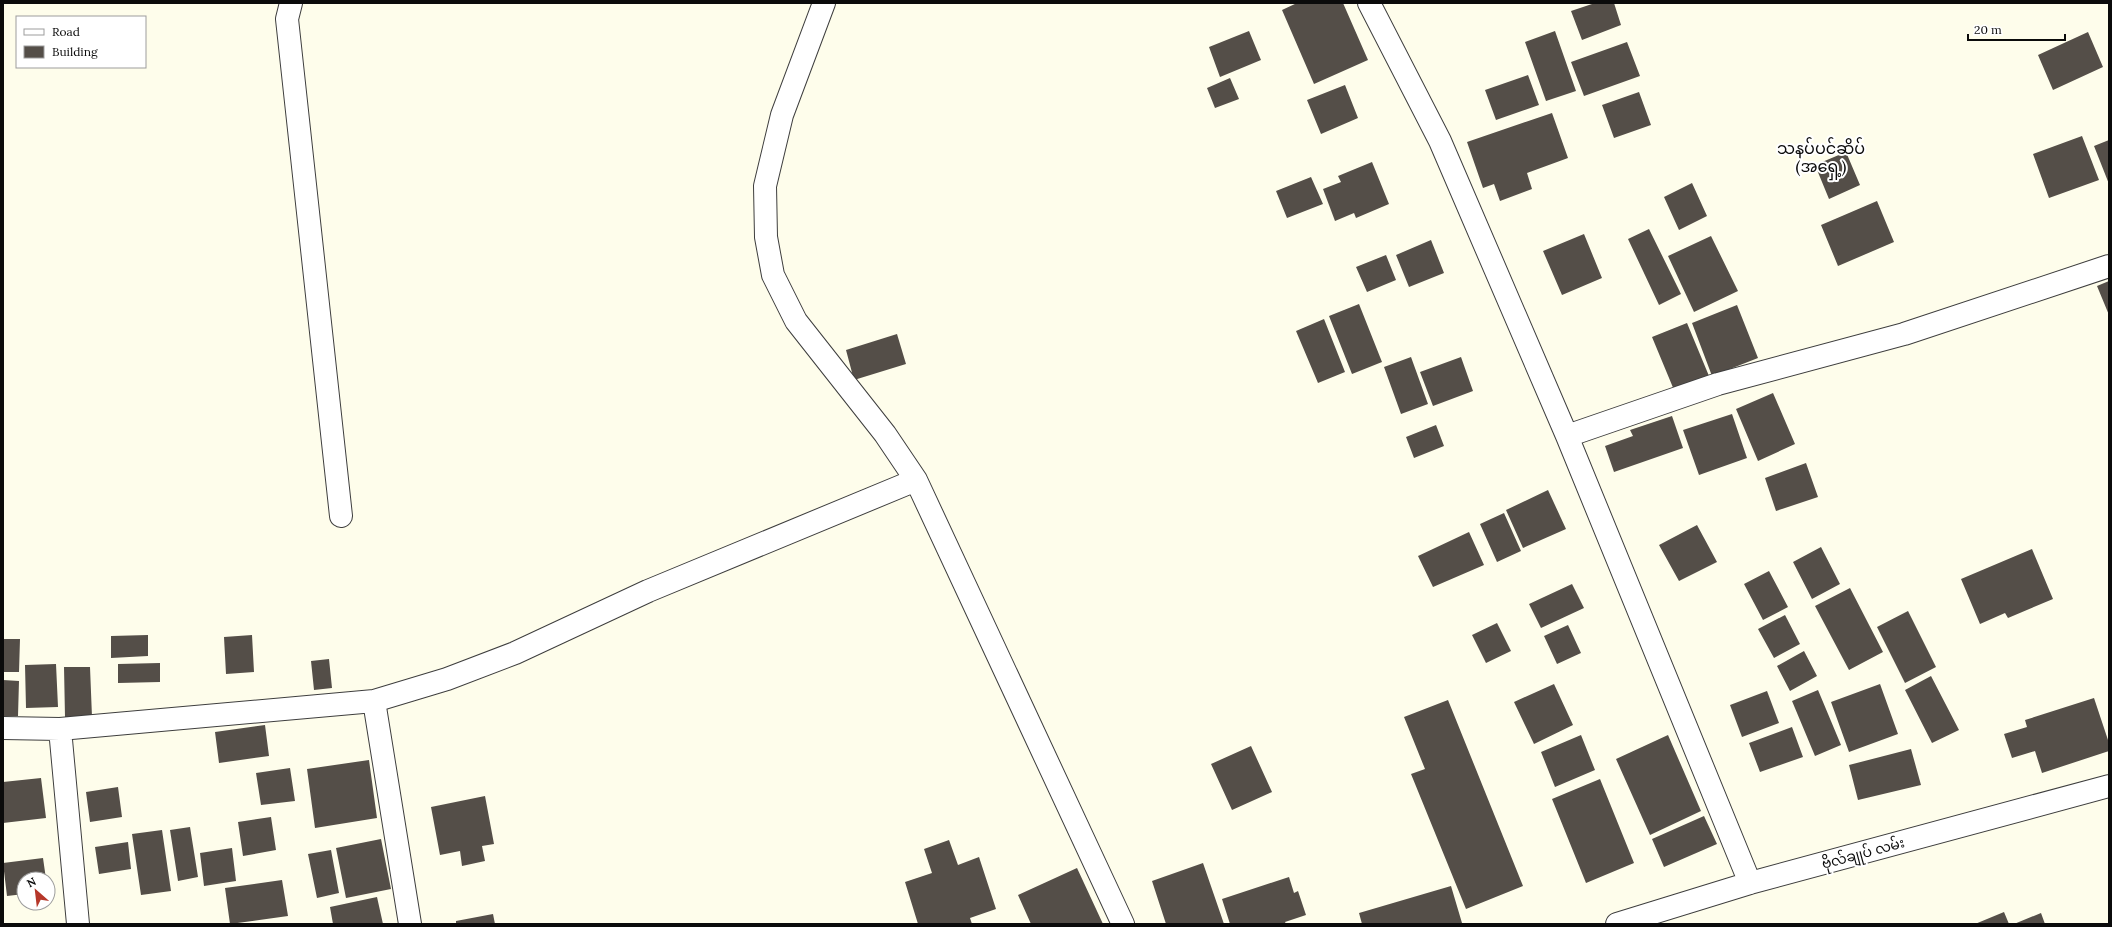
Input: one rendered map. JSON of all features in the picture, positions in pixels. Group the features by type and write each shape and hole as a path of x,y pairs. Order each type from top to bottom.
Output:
{"street":[{"path":"290,3 287,19 341,516"},
{"path":"824,3 782,115 765,186 766,237 772,275 796,321 885,434 916,480 1123,924"},
{"path":"1369,3 1440,140 1567,436 1750,883"},
{"path":"1567,436 1718,384 1904,334 2109,266"},
{"path":"3,728 60,729 374,701 447,679 515,653 648,591 916,480"},
{"path":"374,701 410,924"},
{"path":"60,729 78,924"},
{"name":"ဗိုလ်ချုပ် လမ်း","path":"1617,924 1750,883 2109,786"}],"building":[{"path":"1297,3 1343,3 1368,60 1314,84 1282,10"},
{"path":"1595,3 1614,3 1621,25 1582,40 1571,11"},
{"path":"1249,31 1261,60 1220,77 1209,47"},
{"path":"1555,31 1576,91 1546,101 1525,42"},
{"path":"2088,32 2103,67 2053,90 2038,55"},
{"path":"1627,42 1640,76 1584,96 1571,62"},
{"path":"1528,75 1539,105 1496,120 1485,90"},
{"path":"1230,78 1239,99 1215,108 1207,88"},
{"path":"1345,85 1358,118 1321,134 1307,100"},
{"path":"1639,92 1651,125 1614,138 1602,105"},
{"path":"1552,113 1568,158 1527,173 1532,189 1500,201 1494,184 1483,188 1467,142"},
{"path":"2082,136 2099,180 2049,198 2033,154"},
{"path":"2109,140 2109,184 2094,146"},
{"path":"1846,152 1860,185 1829,199 1815,165"},
{"path":"1372,162 1389,204 1356,218 1354,213 1335,221 1323,189 1341,182 1338,176"},
{"path":"1311,177 1323,204 1287,218 1276,191"},
{"path":"1692,183 1707,216 1679,230 1664,197"},
{"path":"1877,201 1894,242 1838,266 1821,225"},
{"path":"1649,229 1681,294 1659,305 1628,239"},
{"path":"1584,234 1602,278 1562,295 1543,251"},
{"path":"1711,236 1738,291 1694,312 1668,256"},
{"path":"1431,240 1444,273 1409,287 1396,255"},
{"path":"1386,255 1396,280 1367,292 1356,267"},
{"path":"2109,281 2109,315 2097,286"},
{"path":"1359,304 1382,362 1352,374 1329,316"},
{"path":"1737,305 1758,358 1712,376 1692,323"},
{"path":"1324,319 1345,372 1318,383 1296,331"},
{"path":"1687,323 1709,376 1674,390 1652,337"},
{"path":"897,334 906,364 854,380 846,350"},
{"path":"1411,357 1428,404 1401,414 1384,367"},
{"path":"1461,357 1473,391 1433,406 1420,372"},
{"path":"1773,393 1795,444 1758,461 1736,409"},
{"path":"1732,414 1747,458 1699,475 1683,430"},
{"path":"1672,416 1683,448 1614,472 1605,446 1633,436 1630,430"},
{"path":"1436,425 1444,446 1414,458 1406,437"},
{"path":"1806,463 1818,497 1776,511 1765,478"},
{"path":"1548,490 1566,529 1523,548 1506,510"},
{"path":"1504,513 1521,551 1497,562 1480,524"},
{"path":"1697,525 1717,562 1679,581 1659,545"},
{"path":"1469,532 1484,565 1433,587 1418,556"},
{"path":"1821,547 1840,584 1812,599 1793,562"},
{"path":"2032,549 2053,599 2008,618 2005,613 1980,624 1961,579"},
{"path":"1769,571 1788,607 1763,620 1744,584"},
{"path":"1572,584 1584,608 1541,628 1529,604"},
{"path":"1850,588 1883,652 1849,670 1815,606"},
{"path":"1908,611 1936,667 1905,683 1877,627"},
{"path":"1785,615 1800,644 1774,658 1758,629"},
{"path":"1497,623 1511,651 1486,663 1472,635"},
{"path":"1568,625 1581,653 1557,664 1544,636"},
{"path":"148,635 148,656 111,658 111,636"},
{"path":"252,635 254,672 226,674 224,637"},
{"path":"3,639 20,639 19,672 3,672"},
{"path":"1804,651 1817,676 1790,691 1777,666"},
{"path":"329,659 332,688 314,690 311,661"},
{"path":"160,663 160,682 118,683 118,664"},
{"path":"56,664 58,707 26,708 25,665"},
{"path":"64,667 90,667 92,717 65,717"},
{"path":"1931,676 1959,730 1932,743 1905,690"},
{"path":"3,680 19,681 18,716 3,716"},
{"path":"1554,684 1573,725 1534,744 1514,702"},
{"path":"1880,684 1898,734 1849,752 1831,702"},
{"path":"1818,690 1841,745 1815,756 1792,701"},
{"path":"1767,691 1779,723 1742,737 1730,705"},
{"path":"2094,698 2109,743 2109,751 2042,773 2035,751 2012,758 2004,734 2027,727 2025,720"},
{"path":"1448,700 1523,886 1466,909 1411,774 1425,769 1404,717"},
{"path":"265,725 269,756 219,763 215,732"},
{"path":"1792,727 1803,757 1760,772 1749,743"},
{"path":"1581,735 1595,770 1555,787 1541,752"},
{"path":"1668,735 1701,811 1650,835 1616,759"},
{"path":"1251,746 1272,792 1232,810 1211,764"},
{"path":"1911,749 1921,785 1858,800 1849,765"},
{"path":"369,760 377,818 315,828 307,769"},
{"path":"290,768 295,801 261,805 256,773"},
{"path":"41,778 46,818 3,823 3,782"},
{"path":"1600,779 1634,863 1586,883 1552,799"},
{"path":"118,787 122,817 90,822 86,792"},
{"path":"485,796 494,844 482,846 485,861 462,866 460,851 440,855 431,807"},
{"path":"1704,816 1717,844 1664,867 1652,839"},
{"path":"271,817 276,850 243,856 238,822"},
{"path":"190,827 198,877 178,881 170,830"},
{"path":"162,830 171,891 141,895 132,834"},
{"path":"381,839 391,889 346,898 336,848"},
{"path":"949,840 958,865 979,857 996,909 970,918 972,924 918,924 905,882 932,873 924,849"},
{"path":"128,842 131,869 99,874 95,847"},
{"path":"232,848 236,881 204,886 200,853"},
{"path":"331,850 339,893 317,898 308,854"},
{"path":"43,858 45,871 16,871 16,895 7,896 3,863"},
{"path":"1203,863 1224,924 1166,924 1152,881"},
{"path":"1077,868 1103,924 1031,924 1018,895"},
{"path":"1289,877 1294,893 1298,891 1306,915 1285,922 1286,924 1230,924 1222,899"},
{"path":"282,880 288,916 230,924 225,888"},
{"path":"1451,886 1462,923 1362,924 1359,913"},
{"path":"377,897 383,924 333,924 330,907"},
{"path":"2004,912 2009,924 1975,924"},
{"path":"2041,913 2045,924 2014,924"},
{"path":"493,914 495,924 456,924 456,921"}],"district":[{"name":"သနပ်ပင်ဆိပ် (အရှေ့)","path":"1821,157"}]}
